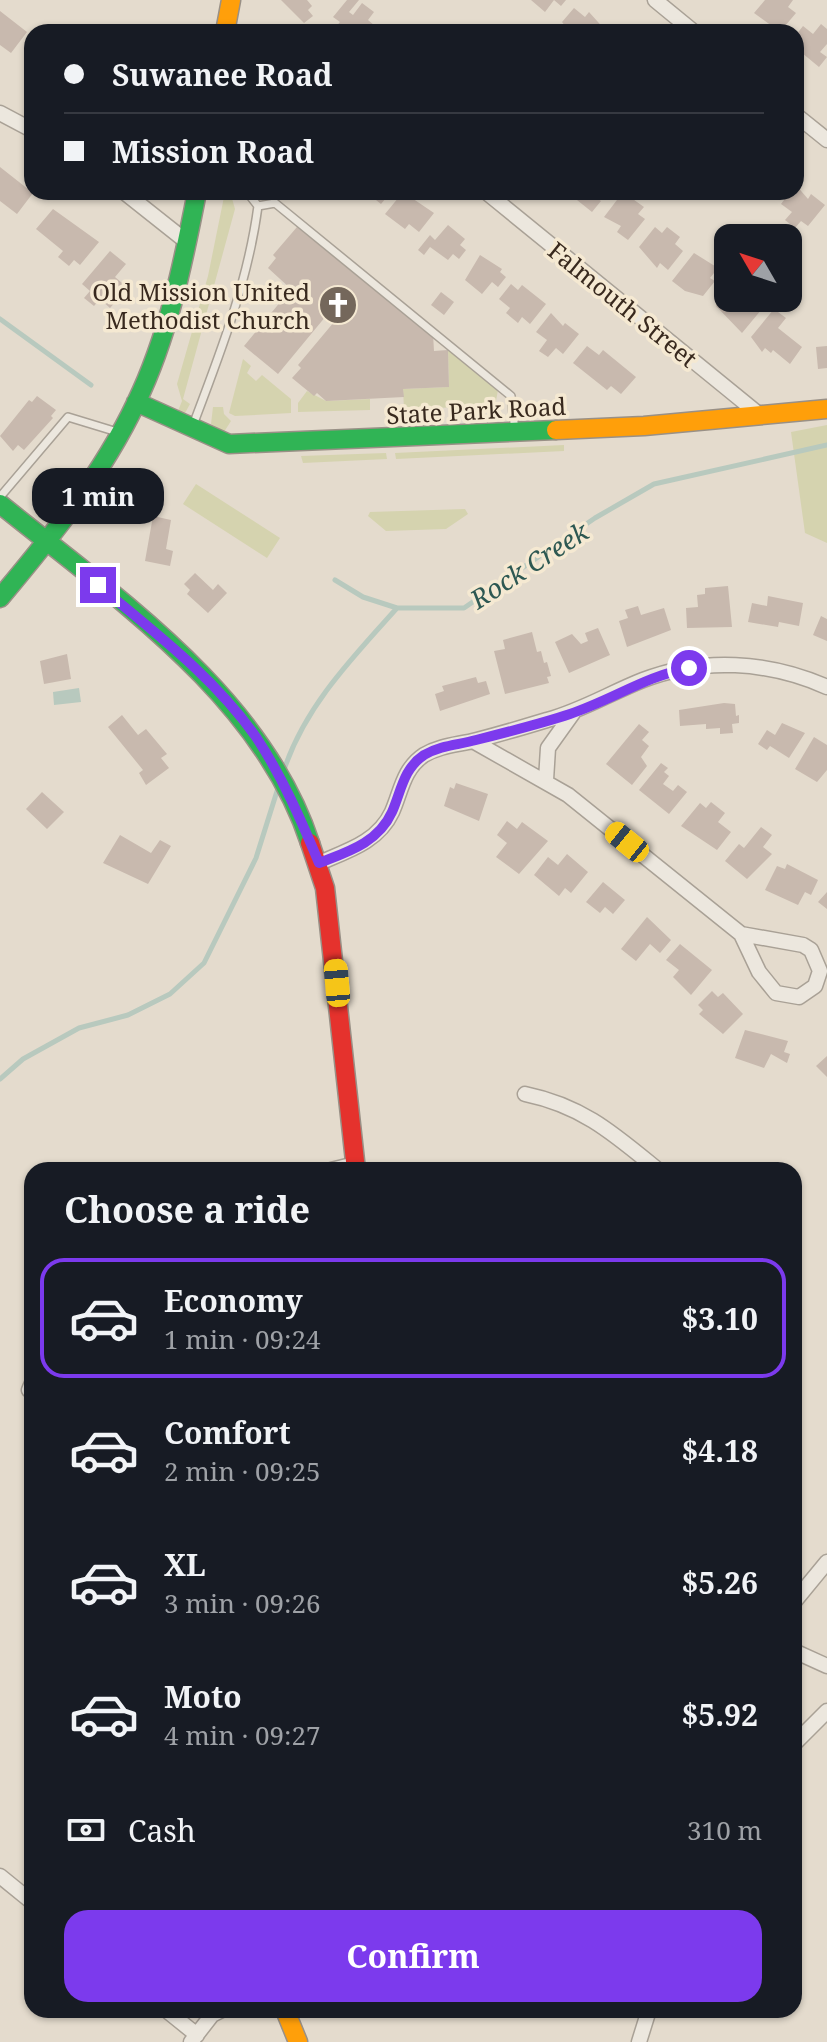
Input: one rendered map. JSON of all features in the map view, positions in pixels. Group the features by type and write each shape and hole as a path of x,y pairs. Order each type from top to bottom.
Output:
{"main road":[{"path":"226,24 231,0"},
{"path":"0,598 80,499 136,402 158,345 195,200"},
{"name":"State Park Road","path":"136,402 229,444 515,433 827,409"},
{"path":"0,504 172,646 216,689 245,724 281,778 316,856 332,928 355,1162"},
{"path":"288,2018 298,2042"}],"street":[{"path":"655,0 684,24"},
{"path":"0,113 24,126"},
{"path":"804,121 827,140"},
{"path":"134,200 187,242"},
{"name":"Falmouth Street","path":"496,200 761,416"},
{"path":"316,856 361,846 381,830 409,770 422,756 446,745 473,741 573,713 641,681 689,668 761,667 797,674 827,687"},
{"path":"546,780 548,748 573,713"},
{"path":"473,741 546,780 741,934 759,972 776,993 799,997 815,986 820,971 811,950 793,941 741,934"},
{"path":"525,1094 557,1100 584,1113 648,1162"},
{"path":"802,1592 827,1562"},
{"path":"802,1655 827,1666"},
{"path":"802,1736 827,1711"},
{"path":"0,1876 24,1896"},
{"path":"174,2018 194,2038 214,2018"},
{"path":"639,2042 646,2018"}],"lane":[{"path":"253,200 258,206"},
{"path":"258,206 275,203 511,396 515,433"},
{"path":"193,427 232,321 258,206"},
{"path":"0,497 68,417 120,433"}],"shaded area":[{"path":"223,200 232,200 235,209 183,399 190,404 185,413 178,411 182,401 177,384 208,276"},
{"path":"448,350 498,390 495,406 404,409 403,389 449,387"},
{"path":"243,359 251,366 247,373 256,381 262,375 291,399 291,413 235,416 229,413"},
{"path":"307,391 326,401 370,399 370,410 298,412 298,403"},
{"path":"213,407 223,407 224,414 231,421 224,432 211,424"},
{"path":"827,425 827,543 805,533 791,432"},
{"path":"564,445 564,451 396,459 395,453"},
{"path":"386,453 387,459 303,463 301,456"},
{"path":"196,484 280,538 267,558 183,504"},
{"path":"465,509 468,514 446,529 386,531 368,516 370,512"},
{"path":"79,688 81,702 54,705 53,692"}],"building":[{"path":"281,0 307,0 312,6 308,10 313,16 304,23"},
{"path":"347,0 359,0 349,12 353,15 362,3 374,12 368,20 373,24 338,24 340,22 333,17"},
{"path":"531,0 554,0 545,12"},
{"path":"765,0 793,0 788,7 796,13 787,24 769,24 754,13"},
{"path":"574,8 585,17 589,12 600,24 564,24 562,22"},
{"path":"0,11 24,30 24,36 11,53 0,45"},
{"path":"821,24 827,29 827,44 820,52 827,57 819,67 804,55 804,27 813,34"},
{"path":"0,167 24,186 24,200 28,200 17,214 0,201"},
{"path":"804,194 808,199 811,194 825,205 808,226 801,221 790,224 785,220 792,212 781,204 784,200 804,200"},
{"path":"396,200 415,200 434,213 419,232 409,224 405,229 385,214"},
{"path":"577,200 601,201 592,212"},
{"path":"617,200 634,200 644,207 638,214 645,219 628,240 617,232 621,226 604,217"},
{"path":"53,209 99,242 80,265 74,260 69,266 58,257 63,251 36,229"},
{"path":"448,225 465,239 460,245 466,250 459,259 453,254 448,260 430,247 424,255 418,250 430,235 435,240"},
{"name":"Old Mission United Methodist Church","path":"297,227 433,334 434,351 448,350 449,387 403,389 404,397 326,401 317,393 314,396 292,378 301,368 298,365 334,322 326,316 278,374 244,346 291,289 268,268 276,258 273,255"},
{"path":"655,227 662,233 667,227 680,237 675,244 683,251 668,270 660,263 657,268 639,247"},
{"path":"110,251 126,264 115,277 128,288 110,308 100,299 94,306 84,298 90,291 82,284"},
{"path":"694,253 714,266 710,278 714,282 703,296 685,291 672,281"},
{"path":"480,255 502,269 500,272 506,277 498,287 492,282 482,294 465,280"},
{"path":"511,284 518,290 522,285 546,304 530,324 522,317 518,323 506,313 510,308 499,299"},
{"path":"441,292 454,302 444,315 431,305"},
{"path":"722,312 759,312 742,333"},
{"path":"772,312 778,312 786,318 778,328 802,347 790,364 773,350 771,353 765,348 762,352 751,337"},
{"path":"551,313 563,326 565,323 579,334 563,354 556,348 548,357 539,351 547,340 536,332"},
{"path":"587,346 599,355 603,350 636,377 621,394 611,386 607,390 573,363"},
{"path":"827,346 827,368 818,369 816,347"},
{"path":"37,396 56,410 51,416 53,418 24,450 18,445 13,451 0,436 29,400 32,402"},
{"path":"153,516 171,520 166,549 173,551 170,566 145,561"},
{"path":"195,573 213,590 218,584 227,593 208,613 187,594 190,590 184,584"},
{"path":"728,586 732,627 687,628 686,608 698,607 697,595 705,594 705,588"},
{"path":"768,596 803,603 799,626 779,622 778,627 748,622 752,603 767,606"},
{"path":"638,606 641,615 664,608 671,630 627,647 619,621 628,618 625,610"},
{"path":"821,616 827,619 827,641 813,635"},
{"path":"598,628 610,655 569,673 555,642 572,634 581,644 588,641 585,633"},
{"path":"532,632 537,652 541,651 544,663 547,662 551,676 547,677 549,683 505,694 494,651 505,649 503,640"},
{"path":"67,654 71,679 44,684 40,661"},
{"path":"476,677 478,683 486,681 490,694 440,711 435,694 444,691 442,686"},
{"path":"735,704 736,716 739,715 739,723 732,724 733,733 720,734 720,728 706,729 706,724 680,726 679,710"},
{"path":"122,715 138,735 146,729 167,754 161,758 169,768 146,785 139,773 143,770 108,727"},
{"path":"782,723 805,733 789,758 770,746 767,750 758,744 767,730 775,735"},
{"path":"639,724 649,732 642,740 649,746 641,757 647,766 632,785 606,764"},
{"path":"814,737 827,745 827,770 817,782 795,769"},
{"path":"661,763 668,768 664,772 669,776 663,784 673,791 678,785 687,792 669,814 639,790"},
{"path":"456,783 488,794 479,821 444,806 450,787 454,789"},
{"path":"42,792 64,812 47,829 26,809"},
{"path":"711,802 725,813 718,822 731,832 717,850 681,826 700,803 706,808"},
{"path":"507,821 517,829 522,822 548,841 519,874 496,857 507,843 497,835"},
{"path":"761,827 772,835 763,847 772,854 747,879 725,861 739,844 744,848"},
{"path":"120,835 151,853 160,840 171,846 148,884 103,863"},
{"path":"567,854 588,872 571,893 565,888 559,896 534,875 548,857 558,865"},
{"path":"787,864 818,880 811,895 805,892 798,905 765,890 777,866 785,869"},
{"path":"603,882 625,900 613,914 605,907 600,913 586,902"},
{"path":"827,892 827,909 818,902"},
{"path":"647,917 671,940 660,953 650,944 636,961 621,949"},
{"path":"680,944 712,970 691,995 673,977 679,970 666,960"},
{"path":"712,991 718,997 723,993 743,1014 723,1034 699,1014 703,1010 698,1005"},
{"path":"745,1030 788,1041 784,1052 790,1054 787,1063 771,1054 764,1068 735,1058"},
{"path":"827,1056 827,1077 816,1066"}],"waterway":[{"path":"0,319 91,385"},
{"name":"Rock Creek","path":"284,770 317,704 347,664 397,608 464,608 595,518 654,484 827,445"},
{"path":"335,580 363,597 397,608"},
{"name":"Rock Creek","path":"0,1079 23,1059 79,1028 128,1015 170,994 204,963 256,858 278,788"}],"traffic: fast":[{"path":"0,598 91,480 136,403 166,326 195,200"},
{"path":"136,402 229,444 556,430"},
{"path":"0,504 136,613 221,696 257,741 288,790 310,843"}],"traffic: slow":[{"path":"226,24 231,0"},
{"path":"556,430 644,426 827,409"},
{"path":"288,2018 298,2042"}],"traffic: jam":[{"path":"310,843 325,888 355,1162"}],"place":[{"name":"Old Mission United Methodist Church","path":"338,305"}],"route":[{"path":"98,585 172,646 216,689 245,724 281,778 319,863 361,846 381,830 392,812 397,791 409,770 422,756 446,745 473,741 573,713 641,681 689,668"}]}
